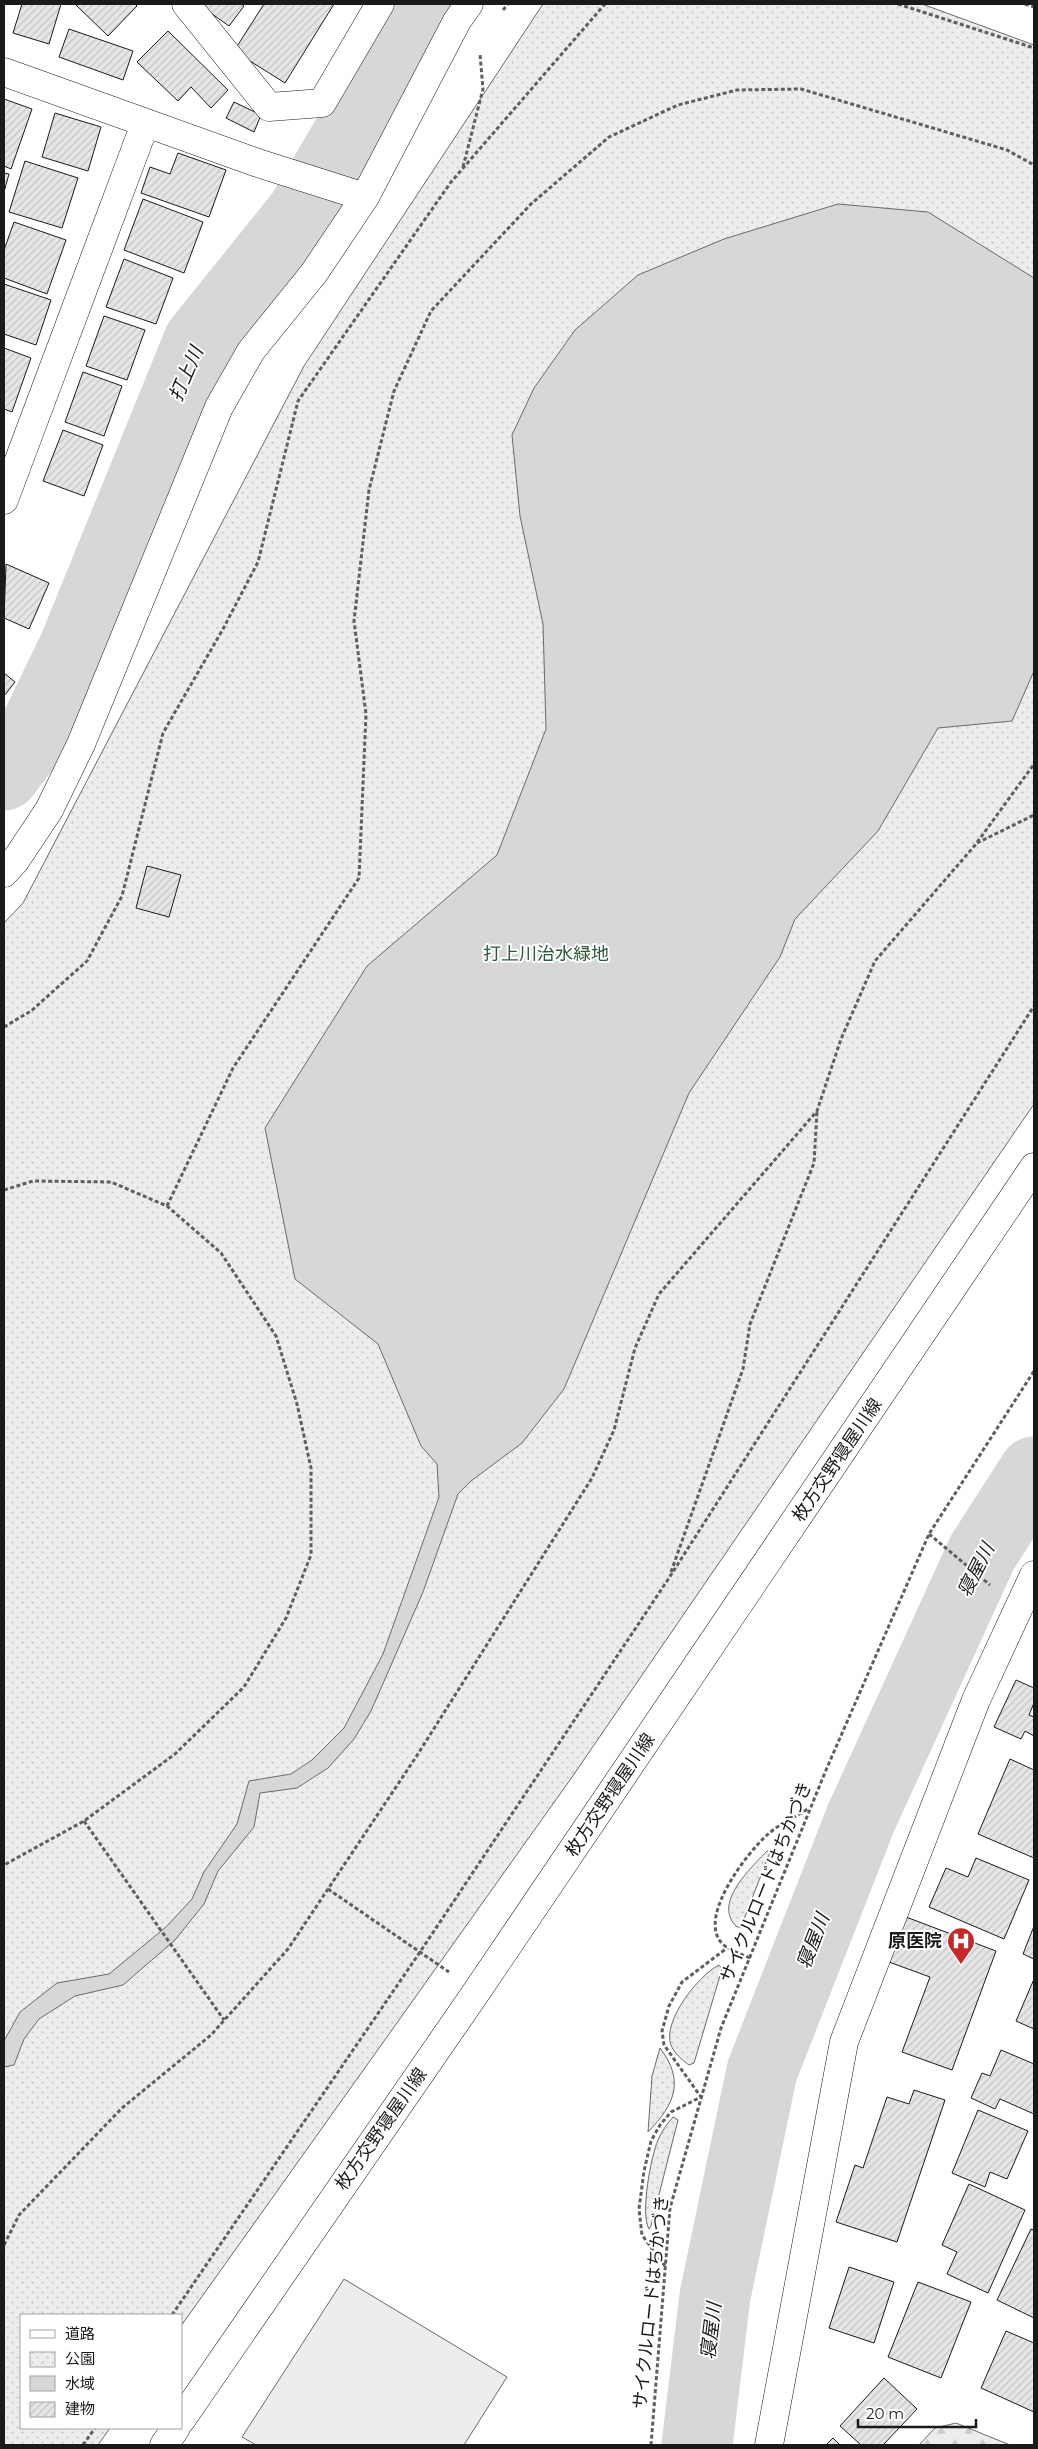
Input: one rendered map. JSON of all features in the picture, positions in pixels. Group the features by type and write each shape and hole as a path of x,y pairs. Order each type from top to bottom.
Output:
{"street":[{"path":"186,4 269,107 322,103 380,4"},
{"path":"4,873 15,861 49,810 82,744 219,407 251,351 314,273 366,197 457,21 469,4"},
{"path":"4,72 145,124 293,175 366,197"},
{"path":"4,500 145,124"},
{"name":"枚方交野寝屋川線","path":"182,2419 477,1991 1034,1167"},
{"path":"769,2445 844,2042 976,1700 1026,1614 1034,1575"},
{"path":"164,2445 175,2429"}],"path":[{"path":"498,17 508,4"},
{"path":"4,1027 31,1011 87,962 122,896 163,733 223,629 258,562 298,401 462,168 605,4"},
{"path":"898,4 1034,48"},
{"path":"1025,4 1034,7"},
{"path":"462,168 483,88 479,45"},
{"path":"167,1206 233,1068 359,878 366,714 354,621 369,490 394,391 431,311 531,204 609,137 678,105 737,90 801,89 1006,150 1034,165"},
{"path":"669,1578 742,1369 750,1324 814,1163 817,1110 840,1039 875,961 976,844 1034,764"},
{"path":"976,844 1034,815"},
{"path":"173,2314 420,1952 669,1578 1034,1006"},
{"path":"4,2245 19,2215 122,2108 211,2035 288,1949 416,1757 592,1478 614,1430 635,1348 659,1294 817,1110"},
{"path":"4,1190 33,1181 111,1182 167,1206 220,1253 276,1336 297,1404 311,1468 311,1555 286,1618 244,1688 175,1754 84,1821 4,1864"},
{"name":"サイクルロードはちかづき","path":"651,2445 670,2208 721,2028 810,1808 929,1534 1034,1371"},
{"path":"929,1534 1026,1614"},
{"path":"750,1958 727,1948 719,1939 715,1917 724,1893 743,1863 768,1835 810,1808"},
{"path":"84,1821 224,2020"},
{"path":"328,1889 477,1991"},
{"path":"665,2266 642,2235 639,2209 644,2171 651,2141 660,2125 671,2112 701,2097 664,2045 662,2031 669,2006 682,1982 727,1948"},
{"path":"83,2445 94,2429"}],"green space":[{"name":"打上川治水緑地","path":"543,4 922,4 1034,45 1034,1104 570,1780 182,2325 182,2314 20,2314 20,2429 109,2429 98,2445 4,2445 4,923 23,903 304,366"},
{"path":"767,1851 770,1852 741,1927 737,1927 730,1918 731,1898 743,1877"},
{"path":"719,1965 722,1969 694,2063 689,2065 674,2051 671,2045 672,2024 684,2000 693,1988 711,1970"},
{"path":"660,2048 668,2060 672,2071 674,2092 665,2112 648,2132 652,2076"},
{"path":"673,2117 678,2120 649,2229 646,2198 652,2159 660,2137"},
{"path":"956,2423 1010,2445 919,2445 935,2428"}],"shaded area":[{"path":"344,2279 507,2377 464,2445 256,2445 242,2437"}],"water":[{"path":"838,204 928,212 1034,278 1034,671 1012,721 938,728 878,831 795,919 780,957 689,1093 564,1389 522,1443 471,1481 458,1494 423,1592 371,1711 354,1739 328,1768 297,1788 260,1793 254,1827 218,1871 204,1904 175,1940 123,1985 75,1996 39,2019 24,2039 14,2065 4,2067 4,2041 20,2012 57,1983 109,1974 166,1927 192,1899 204,1872 237,1824 249,1781 291,1774 312,1760 344,1728 383,1654 439,1497 437,1464 421,1446 378,1344 295,1279 265,1128 367,966 497,855 546,729 543,624 520,516 512,435 534,388 575,330 638,275 724,239"}],"building":[{"path":"22,4 61,4 49,44 13,33"},
{"path":"75,4 135,4 137,6 108,36"},
{"path":"198,4 241,4 244,6 229,26"},
{"path":"264,4 334,4 285,83 234,51"},
{"path":"69,29 133,51 123,80 59,57"},
{"path":"168,31 228,90 211,108 191,87 178,101 137,62"},
{"path":"4,99 32,109 11,169 4,166"},
{"path":"234,102 261,115 254,132 226,118"},
{"path":"55,113 101,127 88,171 42,157"},
{"path":"178,153 226,170 209,217 141,193 150,167 170,174"},
{"path":"25,161 78,178 62,228 9,212"},
{"path":"4,173 9,174 4,192"},
{"path":"143,199 203,222 184,273 124,250"},
{"path":"14,222 66,240 47,294 4,278 4,250"},
{"path":"124,259 173,278 156,324 106,307"},
{"path":"4,284 51,300 36,345 4,334"},
{"path":"104,316 145,330 127,380 86,366"},
{"path":"4,348 31,358 12,412 4,409"},
{"path":"83,372 122,386 104,436 65,422"},
{"path":"63,430 103,445 84,496 43,481"},
{"path":"6,564 49,583 29,629 4,618"},
{"path":"4,673 15,682 4,696"},
{"path":"147,866 181,875 169,917 136,908"},
{"path":"1016,1680 1034,1688 1034,1703 1029,1715 1034,1717 1034,1736 1025,1731 1021,1739 994,1727"},
{"path":"1010,1759 1034,1770 1034,1858 978,1834"},
{"path":"976,1858 1029,1880 1004,1939 929,1907 946,1868 968,1877"},
{"path":"906,1917 996,1951 952,2070 902,2052 930,1977 889,1962"},
{"path":"1034,1926 1034,1959 1023,1954"},
{"path":"1034,1979 1034,2029 1016,2021"},
{"path":"1001,2050 1034,2064 1034,2114 1000,2099 995,2109 971,2098 982,2073 990,2076"},
{"path":"914,2090 945,2100 897,2242 836,2222 855,2165 863,2168 887,2097 909,2104"},
{"path":"978,2110 1028,2131 1007,2179 990,2172 985,2187 952,2173"},
{"path":"969,2184 1025,2210 988,2293 947,2274 957,2252 942,2245"},
{"path":"1031,2229 1034,2230 1034,2318 997,2300"},
{"path":"849,2267 894,2282 874,2343 829,2328"},
{"path":"918,2282 971,2302 941,2378 888,2357"},
{"path":"1006,2331 1034,2343 1034,2412 981,2388"},
{"path":"884,2378 917,2409 883,2445 861,2445 840,2426"},
{"path":"833,2438 840,2445 826,2445"}],"waterway":[{"name":"打上川","path":"4,775 27,745 74,648 199,341 302,213 425,4"},
{"name":"寝屋川","path":"697,2445 715,2296 762,2071 861,1818 982,1553 1034,1472"}],"place":[{"name":"原医院","path":"961,1965"}]}
